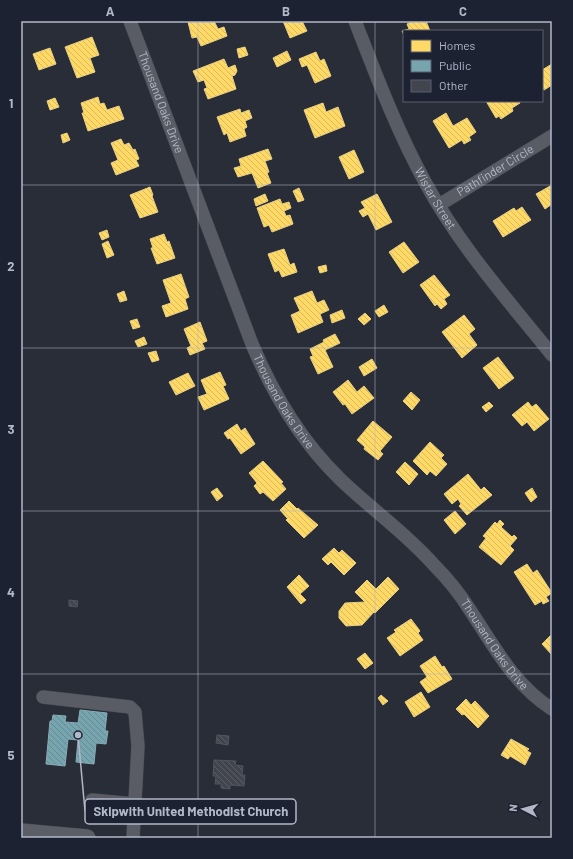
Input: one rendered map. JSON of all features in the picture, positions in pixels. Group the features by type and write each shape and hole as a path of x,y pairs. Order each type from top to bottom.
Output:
{"main road":[{"path":"21,832 87,838"}],"street":[{"name":"Thousand Oaks Drive","path":"130,21 252,344 271,386 280,401 298,430 330,468 358,495 406,536 435,565 469,608 495,650 511,671 525,687 552,709"},
{"name":"Wistar Street","path":"355,21 405,144 425,183 477,260 552,355"},
{"name":"Pathfinder Circle","path":"439,205 552,136"},
{"path":"43,697 130,707 135,712 138,746 132,838"},
{"path":"92,800 135,804"}],"building: Homes":[{"path":"214,21 218,29 224,27 227,36 201,46 197,37 192,38 188,22"},
{"path":"283,21 302,21 307,31 290,38"},
{"path":"414,21 426,21 430,30 406,30 409,29 407,24"},
{"path":"92,37 99,55 90,58 95,72 77,78 65,47"},
{"path":"245,47 248,55 239,58 237,49"},
{"path":"50,48 56,64 39,70 33,54"},
{"path":"287,51 291,60 277,67 273,58"},
{"path":"316,52 320,61 324,59 331,76 315,83 307,65 302,67 299,59"},
{"path":"224,59 228,68 235,65 237,71 235,75 232,76 236,89 208,99 204,89 207,88 204,80 198,82 193,71"},
{"path":"552,64 552,85 544,90 543,88 543,69"},
{"path":"98,97 100,104 104,103 107,110 119,106 124,119 88,131 82,113 84,113 81,103"},
{"path":"55,98 59,107 50,110 47,101"},
{"path":"487,102 520,102 512,108 513,111 501,119 499,116 496,118"},
{"path":"323,103 326,112 338,107 345,126 315,138 304,110"},
{"path":"240,109 241,113 249,110 252,118 245,121 247,127 244,129 246,136 230,142 227,133 224,135 217,117"},
{"path":"446,113 453,126 467,118 476,132 469,137 471,140 464,144 462,140 449,148 433,121"},
{"path":"67,133 70,140 63,143 61,135"},
{"path":"121,139 124,145 129,143 133,150 135,149 139,159 136,160 139,166 116,175 111,163 118,160 111,143"},
{"path":"268,149 272,159 265,161 269,172 267,173 271,183 258,188 252,173 238,177 234,168 241,166 239,159"},
{"path":"354,150 364,172 349,179 339,157"},
{"path":"552,185 552,204 545,209 536,194"},
{"path":"150,187 158,212 140,218 130,195"},
{"path":"299,188 304,200 298,202 293,191"},
{"path":"265,194 268,201 256,206 254,199"},
{"path":"377,194 392,222 376,230 368,214 363,217 359,211 365,208 361,202"},
{"path":"280,199 282,204 289,202 291,208 284,211 286,216 290,215 293,224 272,232 269,225 264,227 257,208"},
{"path":"522,207 531,220 503,237 493,221 514,208 516,211"},
{"path":"107,230 109,237 102,240 99,233"},
{"path":"164,234 167,242 169,241 175,258 157,264 151,248 153,248 150,239"},
{"path":"108,241 114,255 107,258 102,244"},
{"path":"404,242 419,262 403,273 389,252"},
{"path":"284,249 290,265 294,263 297,272 282,277 279,270 275,272 268,254"},
{"path":"326,265 327,271 320,273 318,267"},
{"path":"181,274 189,297 185,299 188,309 166,317 162,306 171,303 163,280"},
{"path":"434,275 450,295 444,299 447,304 441,309 437,304 435,306 420,285"},
{"path":"124,291 127,300 120,302 117,294"},
{"path":"312,291 317,303 324,300 329,310 320,314 323,322 298,333 291,315 300,311 294,298"},
{"path":"384,305 388,312 379,317 375,311"},
{"path":"342,310 345,318 332,323 330,315"},
{"path":"365,313 371,319 364,325 358,319"},
{"path":"464,315 475,329 469,334 477,345 462,358 442,332"},
{"path":"137,319 140,327 133,329 130,321"},
{"path":"200,322 207,341 202,343 205,349 190,355 187,348 191,346 184,329"},
{"path":"335,334 340,343 325,350 333,367 318,374 310,357 313,356 310,349 324,342 323,340"},
{"path":"144,337 147,344 138,347 135,341"},
{"path":"156,351 159,360 152,362 148,353"},
{"path":"498,357 514,378 499,389 483,368"},
{"path":"372,359 377,368 364,376 359,367"},
{"path":"220,372 226,385 223,386 229,399 204,410 198,397 207,394 201,380"},
{"path":"188,373 195,386 176,395 169,382"},
{"path":"348,380 357,392 364,386 374,398 352,414 345,404 343,405 333,392"},
{"path":"411,392 420,400 412,410 403,401"},
{"path":"489,402 493,406 486,412 482,407"},
{"path":"528,402 532,407 536,404 549,419 534,431 527,422 522,426 512,415"},
{"path":"373,421 392,437 380,451 383,454 378,460 364,449 365,447 357,440"},
{"path":"237,424 241,431 245,428 255,444 241,454 230,438 228,439 224,433"},
{"path":"430,442 444,455 441,458 447,464 436,476 430,471 427,475 413,461"},
{"path":"263,461 283,482 281,483 286,489 273,501 263,492 260,494 254,486 257,483 249,473"},
{"path":"405,462 418,474 409,485 396,472"},
{"path":"468,474 481,490 484,487 492,495 467,515 459,506 461,504 458,499 452,504 444,494"},
{"path":"217,488 223,496 217,501 211,492"},
{"path":"532,488 537,497 531,502 525,493"},
{"path":"289,501 318,525 304,538 286,520 289,517 287,518 280,510"},
{"path":"455,511 466,524 455,534 444,520"},
{"path":"500,520 504,524 501,527 512,537 514,535 517,538 510,546 514,550 501,565 479,547 486,538 483,536 495,522 497,524"},
{"path":"334,548 339,553 342,550 356,563 344,575 331,562 328,565 322,559"},
{"path":"527,564 533,573 537,570 552,593 546,597 549,601 543,604 542,601 535,605 514,572"},
{"path":"299,575 309,586 300,594 306,600 301,604 287,587"},
{"path":"388,577 399,589 362,625 346,626 339,618 339,611 345,603 365,602 355,592 367,580 376,589"},
{"path":"411,619 420,631 418,633 423,640 400,656 387,638 396,632 394,630"},
{"path":"552,634 552,655 542,644"},
{"path":"365,653 373,663 365,669 357,659"},
{"path":"435,656 442,667 444,666 452,679 428,693 420,682 427,677 420,666"},
{"path":"421,692 430,707 414,717 405,702"},
{"path":"381,695 388,701 383,705 378,698"},
{"path":"466,699 471,705 475,701 489,716 478,728 464,714 462,715 456,709"},
{"path":"511,739 529,749 527,751 531,753 525,765 510,756 508,759 501,755"}],"building: Public":[{"path":"80,710 107,713 105,731 108,731 106,744 96,743 94,764 76,762 78,740 68,739 65,766 46,764 50,721 52,721 53,715 66,716 65,722 78,723"}],"building: Other":[{"path":"69,600 78,601 77,607 69,606"},
{"path":"217,735 229,736 228,745 216,743"},
{"path":"214,760 236,761 235,765 243,766 242,775 245,775 244,786 230,785 230,789 221,788 221,784 215,784 216,776 213,776"}],"place":[{"name":"Skipwith United Methodist Church","path":"78,735"}]}
